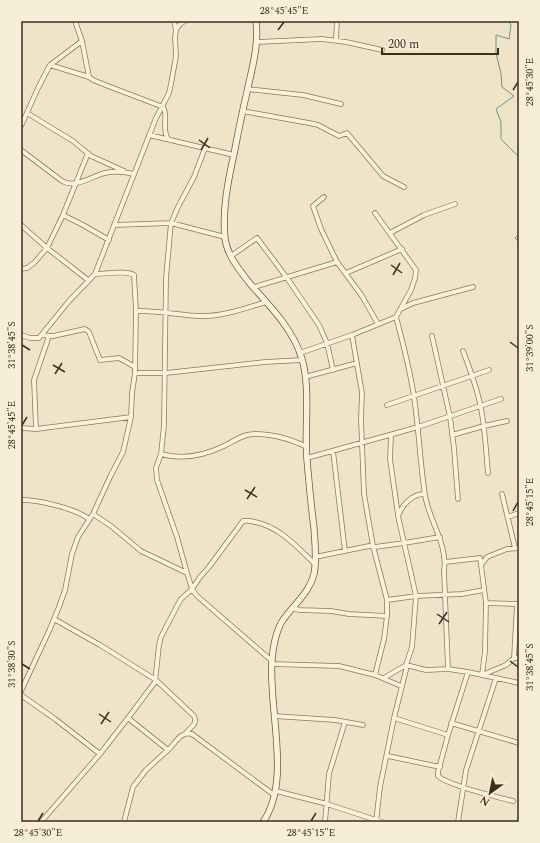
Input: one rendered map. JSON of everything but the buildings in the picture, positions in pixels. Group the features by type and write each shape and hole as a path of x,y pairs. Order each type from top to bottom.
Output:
{"street":[{"path":"75,21 82,41 89,77"},
{"path":"21,335 36,338 41,335 88,280 95,274 149,135 169,93 176,56 176,30 174,21"},
{"path":"176,30 180,24 185,21"},
{"path":"256,21 257,42 242,111 227,195 225,237 227,247 236,264 286,326 302,360 305,377 307,458 316,564 310,585 278,631 272,662 271,687 277,756 277,783 272,806 263,822"},
{"path":"336,40 337,21"},
{"path":"257,42 322,39 336,40 382,50"},
{"path":"21,126 50,65 82,41"},
{"path":"50,65 89,77 108,86 162,106 165,112 164,132 168,139"},
{"path":"248,89 303,95 341,104"},
{"path":"242,111 318,125 340,136 347,133 384,176 404,187"},
{"path":"27,113 73,141 93,157 126,172 134,174"},
{"path":"149,135 234,155"},
{"path":"205,148 194,176 171,223 166,278 166,373 161,454 156,468 157,480 177,537 192,589 200,599 253,643 272,662 339,666 375,675 402,686"},
{"path":"21,150 68,184 76,183 106,173 126,172"},
{"path":"21,269 28,268 47,248 63,215 88,153"},
{"path":"324,197 314,205 313,208 321,229 337,262 362,296 378,324"},
{"path":"390,233 424,215 455,204"},
{"path":"375,212 416,271 408,297 396,317 406,355 414,396 428,510 444,549 448,669"},
{"path":"63,215 109,240"},
{"path":"114,225 171,223 225,237"},
{"path":"21,225 47,248 88,280"},
{"path":"231,256 257,238 313,316 327,343 333,370"},
{"path":"346,273 402,249"},
{"path":"254,287 337,262"},
{"path":"21,691 54,619 65,590 75,546 123,452 131,417 135,373 136,311 133,274 95,274"},
{"path":"399,310 413,303 473,287"},
{"path":"136,311 167,312 205,316 232,312 266,302"},
{"path":"300,353 352,335 396,317"},
{"path":"41,335 49,336 86,330 100,360 119,358 135,367"},
{"path":"352,335 362,393 361,443 364,494 373,546 387,600 387,616 383,643 375,675"},
{"path":"36,429 34,380 49,336"},
{"path":"432,336 450,417 458,499"},
{"path":"463,351 481,406 488,473"},
{"path":"135,373 166,373 265,362 302,360"},
{"path":"305,377 357,363"},
{"path":"387,405 489,370"},
{"path":"307,458 418,427 501,399"},
{"path":"21,428 36,429 131,417"},
{"path":"452,435 507,421"},
{"path":"161,454 175,458 206,453 220,448 240,437 254,434 288,439 307,447"},
{"path":"376,821 378,802 388,756 394,718 406,665 412,647 416,596 398,516 390,459 390,435"},
{"path":"333,451 344,552"},
{"path":"398,516 412,498 425,494"},
{"path":"481,565 487,557 507,549 517,548 502,494"},
{"path":"21,500 71,510 82,514 89,519"},
{"path":"508,516 519,513"},
{"path":"92,514 111,526 142,550 187,573"},
{"path":"41,822 100,754 152,688 156,680 158,650 161,637 181,599 192,589 240,524 245,520 258,522 274,528 316,564"},
{"path":"315,557 369,546 404,544 440,537"},
{"path":"445,562 480,558 486,603 485,651 482,675"},
{"path":"387,600 416,596 462,594 484,590"},
{"path":"482,675 517,658 518,604 486,603"},
{"path":"293,608 299,610 331,610 349,614 387,616"},
{"path":"54,619 100,645 156,680 194,716 194,724 146,770 133,787 124,822"},
{"path":"384,678 406,665 428,670 448,669 468,672 519,683"},
{"path":"468,672 448,735 438,775 440,778 464,787 513,801"},
{"path":"458,822 466,770 496,678"},
{"path":"21,695 100,754"},
{"path":"274,716 335,720 363,725"},
{"path":"128,718 168,750"},
{"path":"394,718 448,735"},
{"path":"325,822 329,774 344,722"},
{"path":"452,723 519,743"},
{"path":"186,733 196,736 275,793 327,804 382,822"},
{"path":"388,756 440,767"}],"waterway":[{"path":"509,21 511,25 509,39 496,35 496,53 501,74 502,87 514,96 496,109 501,122 501,139 519,157"},
{"path":"519,234 515,238 519,242"}]}
